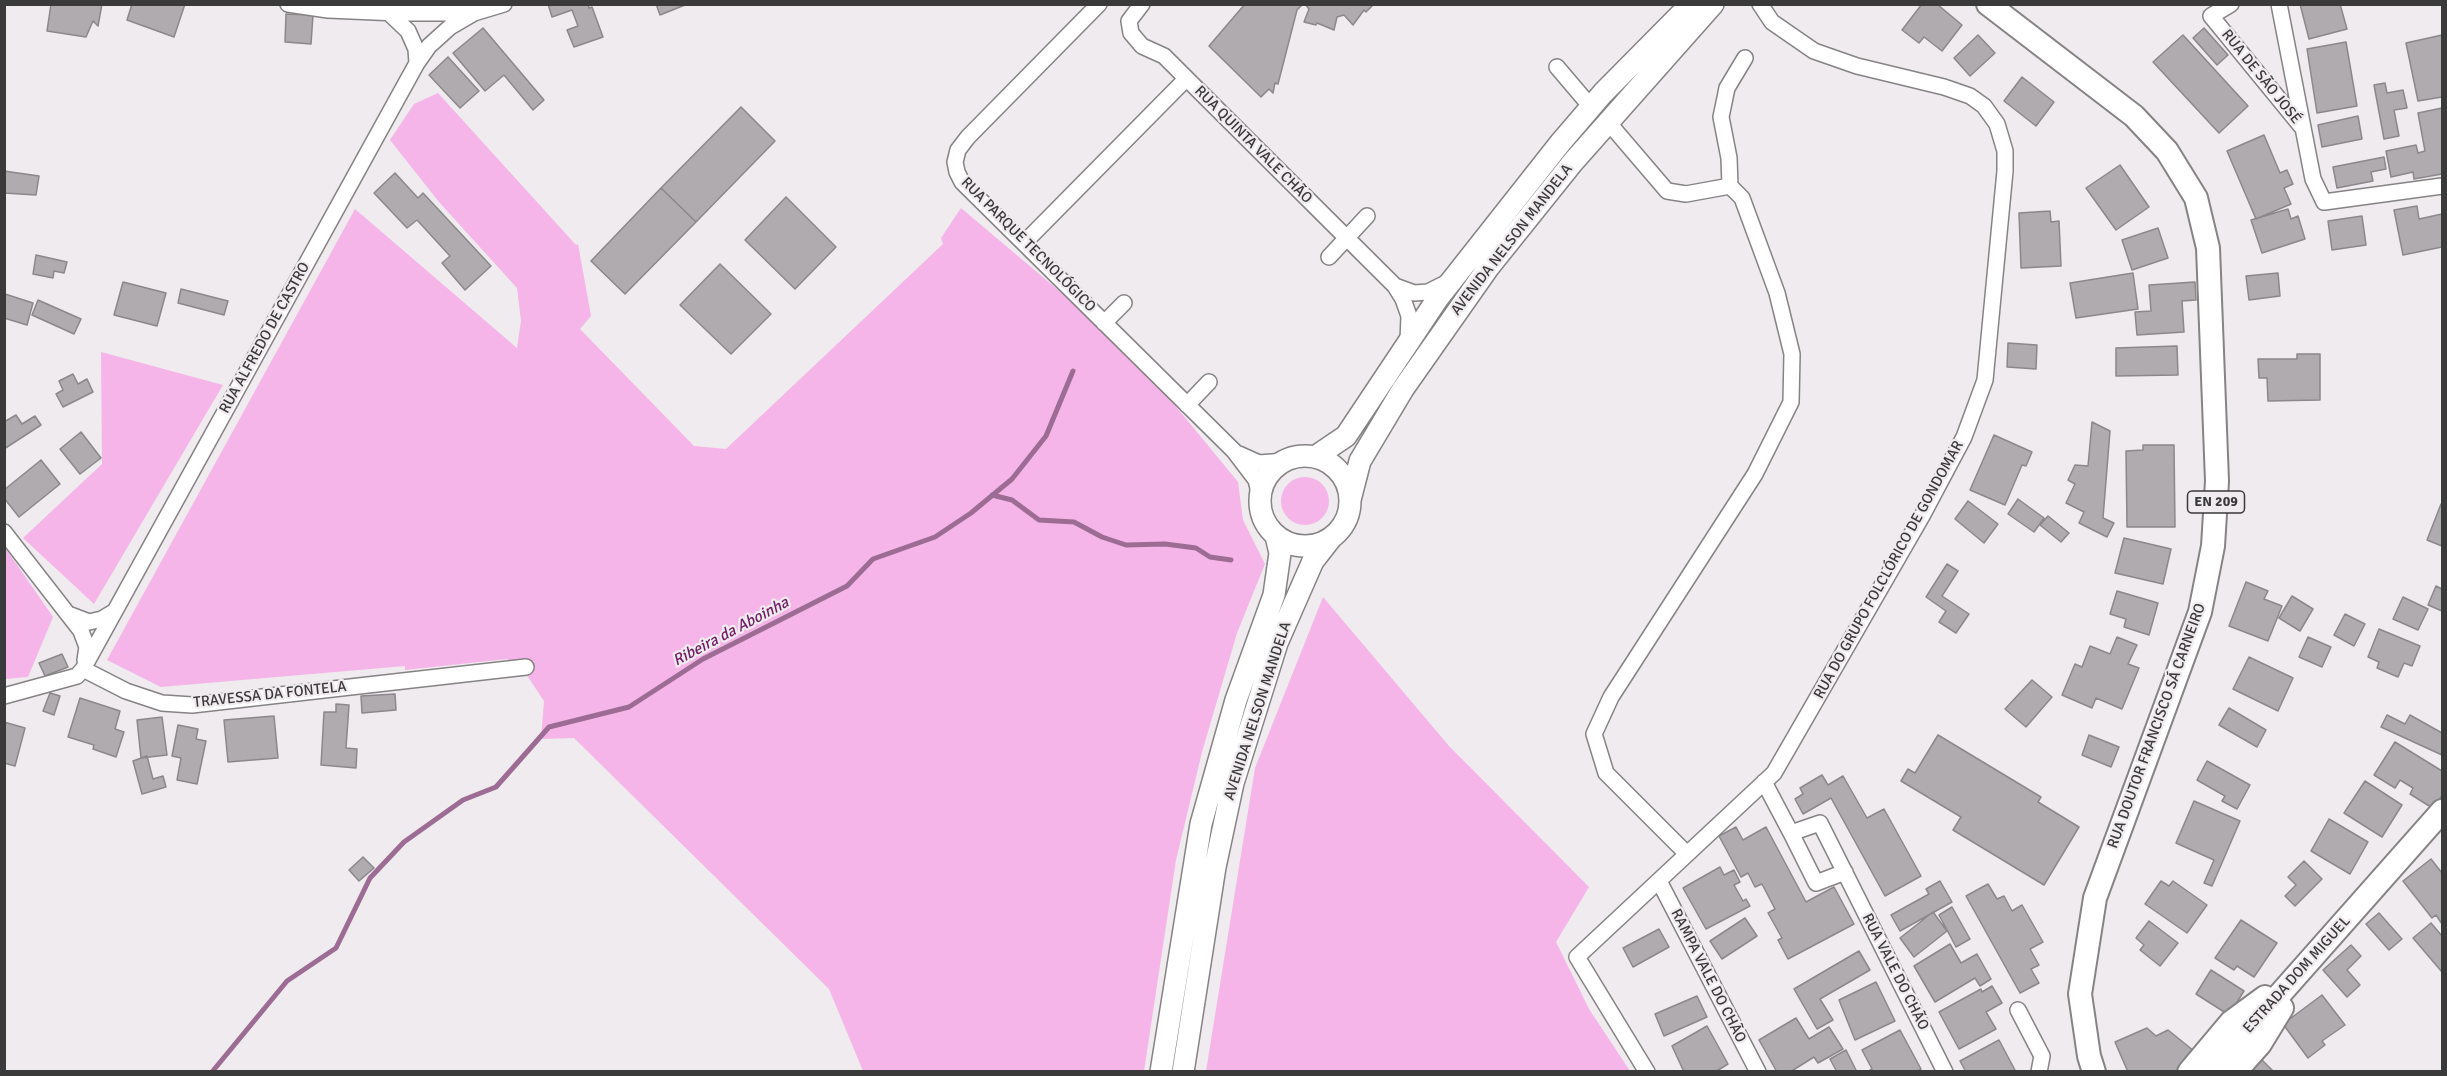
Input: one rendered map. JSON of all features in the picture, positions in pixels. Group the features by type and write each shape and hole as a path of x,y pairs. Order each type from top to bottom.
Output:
{"main road":[{"name":"AVENIDA NELSON MANDELA","path":"1315,457 1346,436 1452,280 1591,107 1691,4"},
{"name":"AVENIDA NELSON MANDELA","path":"1350,500 1360,462 1403,389 1488,268 1573,162 1713,4"},
{"name":"RUA DOUTOR FRANCISCO SÁ CARNEIRO","path":"1988,4 2134,116 2167,151 2196,198 2208,248 2217,481 2213,546 2200,612 2095,898 2080,994 2089,1056 2094,1071"},
{"path":"1300,456 1315,457 1329,463 1340,472 1347,485 1350,500 1348,515 1342,528 1331,538 1318,545 1304,546 1289,543 1276,536 1264,518 1260,496 1264,482 1273,469 1285,461 1300,456"},
{"name":"AVENIDA NELSON MANDELA","path":"1161,1071 1201,824 1236,700 1274,595 1280,553 1276,536"},
{"name":"AVENIDA NELSON MANDELA","path":"1183,1071 1215,867 1233,783 1277,643 1313,561 1331,538"},
{"name":"ESTRADA DOM MIGUEL","path":"2211,1071 2310,963 2442,811"},
{"path":"2189,1071 2231,1023 2310,963"},
{"path":"2235,1071 2260,1044 2310,963"}],"street":[{"path":"288,4 388,12 474,13 504,4"},
{"name":"RUA PARQUE TECNOLÓGICO","path":"1099,4 958,150 955,162 962,182 1234,451 1256,480 1260,496"},
{"name":"RUA QUINTA VALE CHÃO","path":"1142,4 1129,21 1131,33 1142,46 1164,56 1395,286 1409,316 1408,342"},
{"path":"1664,62 1705,28 1725,4"},
{"name":"RUA DO GRUPO FOLCLÓRICO DE GONDOMAR","path":"1647,1071 1577,957 1774,773 1964,437 1985,380 2005,171 2005,152 1998,124 1984,106 1970,96 1944,87 1857,66 1814,51 1773,22 1760,4"},
{"name":"RUA DE SÃO JOSÉ","path":"2231,4 2211,16 2303,128"},
{"name":"RUA DE SÃO JOSÉ","path":"2279,4 2313,179 2324,202 2442,186"},
{"path":"388,12 408,31 416,49 417,63"},
{"name":"RUA ALFREDO DE CASTRO","path":"83,669 417,63 429,46 450,27 474,13"},
{"path":"1687,854 1606,773 1594,734 1611,697 1755,474 1791,402 1792,354 1777,293 1742,198 1730,186 1729,158 1721,117 1727,88 1745,58"},
{"path":"1557,67 1591,107"},
{"path":"1024,243 1186,78"},
{"path":"1608,122 1667,191 1686,194 1730,186"},
{"path":"1329,257 1367,216"},
{"path":"1395,286 1414,293 1428,292 1452,280"},
{"path":"1104,323 1124,303"},
{"path":"1187,405 1209,382"},
{"name":"RUA PARQUE TECNOLÓGICO","path":"1234,451 1248,460 1259,463 1285,461"},
{"path":"4,532 81,632 87,647 83,669 77,676 4,696"},
{"path":"66,613 89,622 102,619 112,613"},
{"name":"TRAVESSA DA FONTELA","path":"83,669 126,690 162,703 192,705 526,667"},
{"path":"1764,782 1816,883 1845,872"},
{"name":"RUA VALE DO CHÃO","path":"1791,833 1820,823 1945,1071"},
{"name":"RAMPA VALE DO CHÃO","path":"1659,880 1758,1071"},
{"path":"2018,1010 2042,1056 2039,1071"}],"shaded area":[{"path":"438,93 576,245 578,244 591,316 580,329 694,446 726,449 943,244 941,238 961,208 1109,333 1164,392 1238,482 1243,520 1265,564 1237,633 1202,752 1176,860 1144,1071 863,1071 829,989 574,738 541,739 544,701 524,671 507,659 405,670 405,666 161,687 107,660 355,209 517,348 521,321 517,288 439,202 390,140 414,104"},
{"path":"101,352 223,385 94,604 23,538 102,464"},
{"path":"1305,477 1322,484 1329,501 1322,518 1305,525 1288,518 1281,501 1288,484"},
{"path":"4,546 53,617 28,677 5,679"},
{"path":"1323,597 1449,746 1589,887 1556,942 1589,1009 1630,1071 1206,1071 1255,768"}],"building":[{"path":"51,4 102,4 98,26 93,21 86,37 47,31"},
{"path":"132,4 185,4 174,37 127,20"},
{"path":"548,4 588,4 589,8 592,7 603,37 574,47 567,30 578,26 572,10 552,17"},
{"path":"656,4 685,4 685,5 660,15"},
{"path":"1245,4 1303,4 1297,10 1278,84 1275,83 1273,93 1269,89 1261,97 1209,46"},
{"path":"1305,4 1374,4 1366,12 1364,10 1353,25 1344,15 1337,17 1334,30 1317,23 1316,25 1304,22 1309,9"},
{"path":"1922,4 1937,4 1962,25 1942,51 1924,37 1919,43 1902,30"},
{"path":"2300,4 2340,4 2347,29 2309,39"},
{"path":"286,14 313,15 311,44 285,42"},
{"path":"483,28 544,100 533,110 504,75 485,91 453,53"},
{"path":"2204,28 2228,55 2217,65 2193,38"},
{"path":"1978,35 1995,53 1970,76 1954,58"},
{"path":"2183,35 2248,106 2219,133 2153,62"},
{"path":"2442,35 2442,97 2418,101 2406,43"},
{"path":"2346,42 2357,106 2317,113 2307,49"},
{"path":"448,57 479,91 460,108 429,75"},
{"path":"2022,77 2054,102 2036,126 2004,101"},
{"path":"2385,83 2387,93 2403,90 2407,108 2394,110 2399,136 2384,139 2374,85"},
{"path":"741,107 775,141 696,222 661,188"},
{"path":"2442,108 2442,174 2414,179 2413,172 2391,177 2386,151 2416,145 2418,153 2425,151 2418,113"},
{"path":"2358,116 2362,139 2322,147 2318,125"},
{"path":"2264,135 2280,173 2287,170 2293,184 2284,188 2291,204 2256,219 2227,151"},
{"path":"2384,157 2386,169 2371,172 2373,181 2337,188 2333,167"},
{"path":"2120,165 2149,207 2116,230 2086,188"},
{"path":"4,171 39,176 36,195 4,193"},
{"path":"395,173 418,198 423,193 491,266 465,290 442,263 450,256 417,220 407,228 374,193"},
{"path":"661,188 696,222 625,294 591,261"},
{"path":"786,197 836,247 795,289 745,240"},
{"path":"2417,206 2419,219 2442,214 2442,247 2403,255 2394,210"},
{"path":"2288,209 2291,219 2298,216 2305,239 2262,253 2251,220"},
{"path":"2050,211 2051,222 2059,221 2061,266 2021,268 2019,213"},
{"path":"2362,216 2366,245 2332,250 2328,221"},
{"path":"2158,228 2168,258 2132,270 2122,240"},
{"path":"36,255 67,262 64,273 54,271 53,278 33,274"},
{"path":"720,264 771,314 731,354 680,305"},
{"path":"2133,273 2138,309 2076,318 2070,283"},
{"path":"2278,273 2280,296 2249,300 2246,276"},
{"path":"123,282 166,293 157,326 114,315"},
{"path":"2195,282 2196,300 2182,301 2184,332 2137,335 2135,312 2151,311 2149,285"},
{"path":"181,289 228,301 224,315 178,303"},
{"path":"5,294 33,303 27,325 4,318"},
{"path":"38,300 81,319 74,334 32,315"},
{"path":"2008,343 2037,345 2036,369 2007,367"},
{"path":"2177,346 2178,375 2116,376 2116,348"},
{"path":"2297,354 2320,354 2320,400 2268,401 2267,378 2259,378 2258,359 2297,359"},
{"path":"73,374 78,384 87,379 93,392 63,407 56,394 63,390 59,381"},
{"path":"16,415 22,424 35,416 41,425 4,449 4,422"},
{"path":"2092,422 2110,431 2103,518 2114,523 2107,537 2079,523 2084,512 2066,503 2075,484 2068,480 2075,465 2088,466"},
{"path":"81,432 101,458 80,474 60,449"},
{"path":"1994,435 2032,452 2026,466 2022,465 2005,505 1970,490"},
{"path":"2143,445 2174,445 2175,527 2127,527 2126,451 2143,450"},
{"path":"41,460 60,484 19,517 4,498 4,490"},
{"path":"2018,499 2044,518 2034,532 2008,514"},
{"path":"1968,501 1998,524 1984,543 1955,519"},
{"path":"2442,504 2442,546 2427,540"},
{"path":"2048,516 2069,533 2061,542 2040,525"},
{"path":"2124,538 2171,549 2163,584 2115,573"},
{"path":"1947,564 1958,571 1942,596 1969,614 1956,633 1939,622 1946,611 1926,597"},
{"path":"2246,582 2268,591 2264,599 2282,606 2268,641 2229,626"},
{"path":"2436,586 2442,589 2442,611 2428,605"},
{"path":"2117,591 2158,603 2149,635 2124,627 2126,619 2110,614"},
{"path":"2292,596 2313,609 2300,631 2279,618"},
{"path":"2403,597 2428,609 2418,630 2393,619"},
{"path":"2345,614 2365,624 2354,646 2334,635"},
{"path":"2379,629 2420,646 2412,666 2404,663 2398,677 2377,668 2379,662 2368,657"},
{"path":"2117,637 2137,645 2128,664 2139,668 2122,709 2096,698 2092,708 2062,695 2075,664 2082,667 2090,646 2110,654"},
{"path":"2308,637 2331,647 2322,667 2299,657"},
{"path":"62,654 68,667 45,676 39,663"},
{"path":"2249,657 2293,678 2278,711 2233,689"},
{"path":"2032,680 2052,697 2026,727 2005,709"},
{"path":"50,693 60,696 54,715 43,711"},
{"path":"395,694 396,710 362,713 361,696"},
{"path":"80,698 120,711 115,729 124,732 116,757 93,749 94,745 68,737"},
{"path":"336,704 349,705 346,748 357,749 356,768 321,765 324,712 336,712"},
{"path":"2229,708 2266,730 2257,747 2219,725"},
{"path":"2387,715 2405,724 2410,715 2442,733 2442,755 2381,727"},
{"path":"274,716 278,758 228,762 224,720"},
{"path":"162,717 167,755 141,758 137,720"},
{"path":"4,722 25,728 15,766 4,763"},
{"path":"178,725 198,729 196,739 206,741 197,784 177,780 181,758 172,756"},
{"path":"1938,735 2041,797 2038,802 2079,827 2044,885 1953,830 1961,817 1901,781 1908,769 1915,773"},
{"path":"2089,735 2119,747 2111,767 2082,755"},
{"path":"2395,742 2442,771 2442,795 2434,809 2410,794 2413,788 2400,780 2395,788 2374,775"},
{"path":"147,756 153,779 163,776 166,787 142,794 133,761"},
{"path":"2207,761 2250,785 2237,809 2222,801 2225,796 2197,780"},
{"path":"1822,775 1828,785 1843,776 1867,818 1884,809 1921,876 1885,896 1831,798 1803,814 1795,799 1803,794 1800,788"},
{"path":"2365,781 2402,805 2382,837 2344,813"},
{"path":"2194,801 2240,821 2212,886 2204,883 2214,860 2176,843"},
{"path":"2329,819 2368,842 2350,874 2311,851"},
{"path":"1736,827 1743,840 1766,827 1806,902 1834,887 1854,924 1788,959 1778,940 1782,938 1768,913 1775,909 1762,884 1755,887 1748,873 1741,877 1719,836"},
{"path":"363,857 374,868 359,881 349,870"},
{"path":"2431,859 2442,873 2442,924 2436,915 2432,918 2403,881"},
{"path":"2304,861 2322,879 2295,906 2285,896 2296,885 2288,877"},
{"path":"1720,867 1724,875 1734,870 1740,882 1734,885 1743,901 1746,899 1750,906 1706,929 1683,888"},
{"path":"1940,881 1952,902 1900,931 1891,915 1929,894 1926,889"},
{"path":"2161,881 2169,886 2173,881 2207,905 2187,933 2145,904"},
{"path":"1988,884 1997,899 2004,896 2012,911 2022,905 2043,942 2030,949 2039,965 2031,969 2039,983 2020,993 1966,896"},
{"path":"1952,907 1970,939 1956,947 1939,915"},
{"path":"1933,912 1947,931 1914,957 1900,938"},
{"path":"2379,913 2402,939 2389,950 2366,924"},
{"path":"1745,918 1757,936 1722,959 1710,941"},
{"path":"2241,920 2277,943 2254,977 2237,966 2234,970 2215,958"},
{"path":"2149,921 2178,943 2160,966 2140,950 2144,945 2136,938"},
{"path":"2431,923 2442,936 2442,972 2413,938"},
{"path":"1659,929 1669,947 1633,967 1623,948"},
{"path":"1950,944 1961,963 1977,954 1991,979 1980,986 1975,978 1935,1002 1914,966"},
{"path":"2351,945 2361,956 2347,970 2360,985 2347,997 2323,970"},
{"path":"1859,951 1870,970 1820,999 1833,1020 1817,1029 1794,989"},
{"path":"2211,970 2244,991 2229,1015 2196,994"},
{"path":"1876,982 1895,1021 1855,1040 1839,1000"},
{"path":"1992,986 2002,1003 1986,1012 1996,1029 1959,1049 1939,1012 1981,989 1982,992"},
{"path":"2322,995 2345,1025 2322,1041 2325,1045 2308,1058 2283,1024"},
{"path":"1697,996 1707,1017 1664,1036 1655,1014"},
{"path":"1796,1018 1809,1039 1829,1027 1843,1049 1818,1063 1814,1057 1790,1072 1777,1072 1759,1040"},
{"path":"1707,1026 1728,1064 1715,1072 1684,1072 1672,1046"},
{"path":"2147,1028 2156,1036 2168,1030 2194,1051 2178,1072 2128,1072 2115,1042"},
{"path":"1900,1030 1921,1069 1916,1072 1867,1072 1872,1069 1862,1050"},
{"path":"1999,1040 2016,1072 1966,1072 1960,1061"},
{"path":"1846,1050 1857,1072 1837,1072 1830,1059"},
{"path":"2261,1059 2274,1072 2248,1072"}],"waterway":[{"name":"Ribeira da Aboinha","path":"212,1072 287,981 336,948 370,878 404,842 463,800 496,787 549,727 629,707 703,659 847,586 873,559 935,537 971,513 1012,479 1046,436 1073,371"},
{"path":"992,495 1012,500 1039,520 1074,522 1102,537 1126,545 1165,544 1196,548 1210,557 1231,560"}]}
